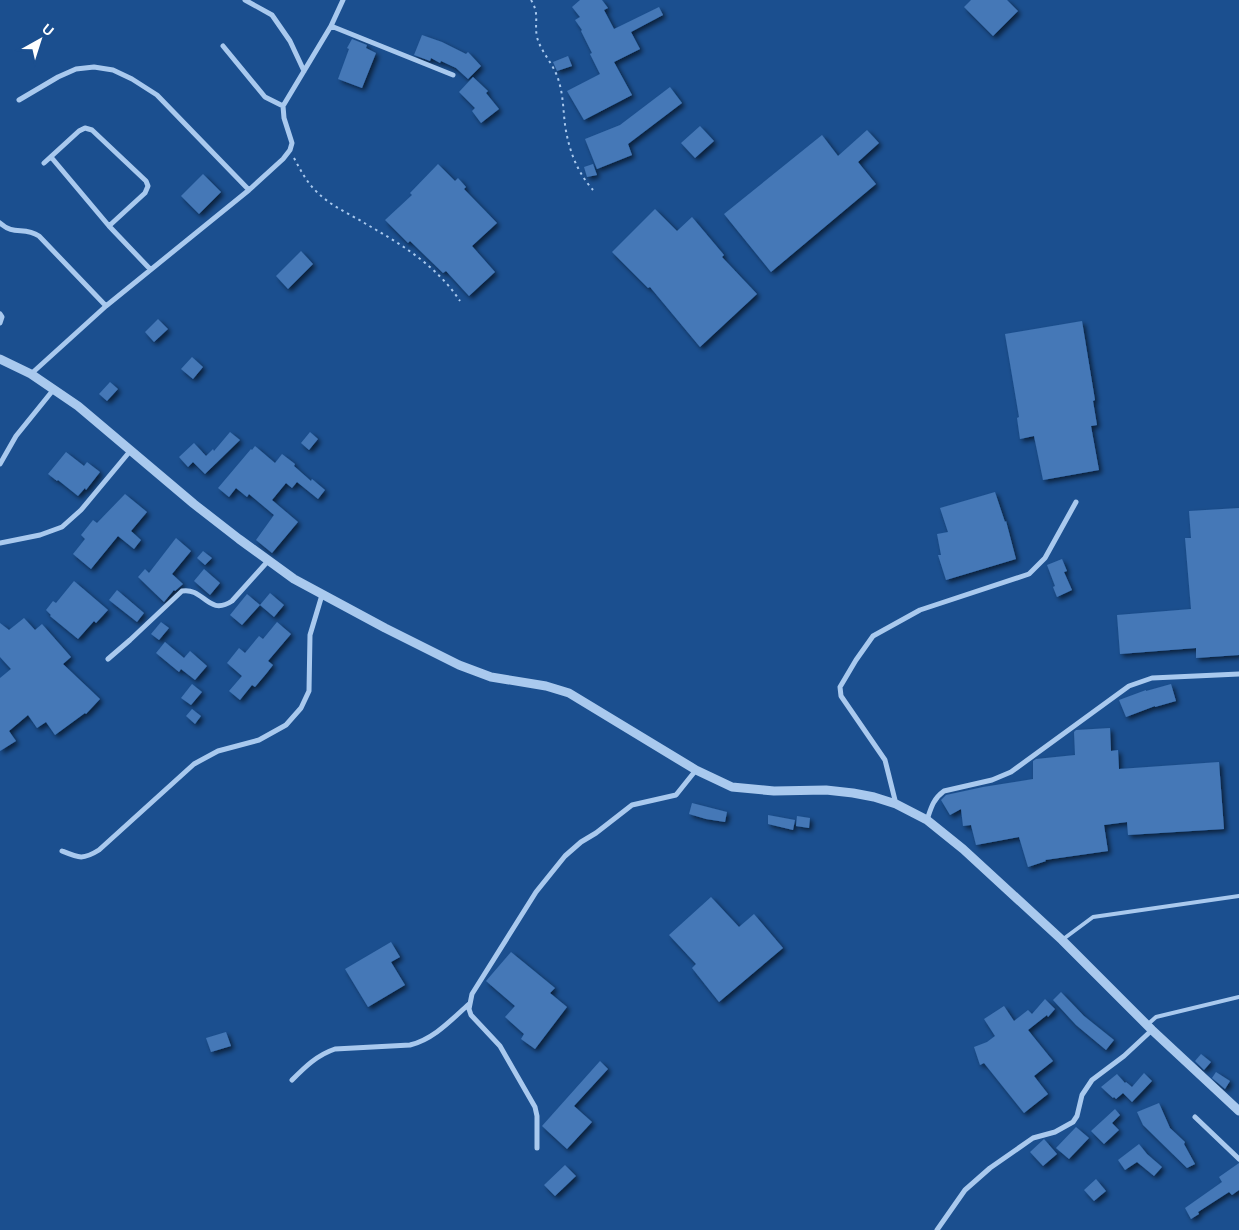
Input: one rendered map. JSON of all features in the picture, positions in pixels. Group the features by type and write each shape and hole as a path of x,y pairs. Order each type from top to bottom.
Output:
{"street":[{"path":"245,0 272,15 290,41 304,71"},
{"path":"31,374 106,306 249,190 283,160 290,150 292,142 284,118 283,106 331,26 343,0"},
{"path":"331,26 453,75"},
{"path":"222,46 265,97 283,106"},
{"path":"19,100 58,77 76,69 94,67 113,70 132,79 157,95 249,190"},
{"path":"44,163 85,128 92,130 146,181 148,186 145,193 109,226"},
{"path":"51,157 109,226 150,269"},
{"path":"0,223 12,231 29,231 39,236 106,306"},
{"path":"0,314 2,317 0,323"},
{"path":"0,359 31,374 54,389 131,450 194,504 294,579 433,653 491,677 546,686 569,693 722,784 740,789 774,792 840,791 874,796 896,804 927,820 963,849 1062,940 1150,1028 1239,1111"},
{"path":"0,464 16,436 54,389"},
{"path":"0,543 40,536 62,527 81,510 131,450"},
{"path":"896,804 885,760 841,696 840,687 856,660 873,636 920,610 1028,574 1045,558 1076,502"},
{"path":"108,659 182,591 195,592 211,604 225,605 232,601 268,561"},
{"path":"62,851 82,858 89,856 99,850 194,764 218,751 260,740 286,725 301,708 309,691 310,635 322,595"},
{"path":"927,820 933,803 938,795 944,791 992,780 1011,772 1129,686 1152,678 1239,674"},
{"path":"292,1080 310,1063 335,1048 410,1045 422,1042 446,1026 469,1003 479,981 536,892 565,856 632,805 676,795 696,770"},
{"path":"469,1003 471,1015 500,1046 531,1098 537,1116 537,1148"},
{"path":"937,1230 965,1190 990,1168 1033,1138 1055,1132 1073,1122 1077,1116 1082,1095 1092,1080 1120,1059 1150,1028"},
{"path":"1194,1118 1239,1159"}],"lane":[{"path":"1062,940 1093,917 1239,896"},
{"path":"1150,1028 1156,1017 1239,998"}],"path":[{"path":"531,0 536,8 536,28 539,41 559,81 566,132 572,155 579,171 593,190"},
{"path":"290,150 304,176 318,194 336,207 410,251 441,278 460,301"}],"building":[{"path":"580,0 602,0 608,8 604,10 614,29 659,7 663,15 631,32 640,49 614,62 632,95 584,120 567,91 600,74 590,54 592,53 582,30 575,20 580,17 572,7"},
{"path":"971,0 1007,0 1018,11 993,36 964,7"},
{"path":"422,35 442,42 466,54 468,52 481,66 468,79 456,68 441,61 440,63 431,58 430,61 414,55"},
{"path":"352,39 367,45 366,48 376,53 362,88 338,79 349,49 347,48"},
{"path":"568,56 572,66 557,71 553,62"},
{"path":"473,77 488,91 486,93 499,109 481,123 472,111 475,108 459,92"},
{"path":"670,87 682,103 628,144 632,155 597,169 585,139 620,125"},
{"path":"700,126 714,141 695,158 681,143"},
{"path":"867,130 879,143 858,162 876,184 771,272 724,214 822,135 838,156"},
{"path":"438,164 455,181 458,178 466,187 464,189 497,223 472,246 495,272 469,296 446,271 443,273 385,220 412,195 410,193"},
{"path":"593,164 597,175 587,177 584,167"},
{"path":"203,174 221,192 199,214 181,196"},
{"path":"655,209 677,231 692,217 724,255 722,257 757,294 700,347 650,287 648,288 612,252"},
{"path":"301,251 313,264 288,289 276,276"},
{"path":"158,319 168,329 154,342 145,332"},
{"path":"1082,321 1095,400 1093,401 1097,425 1091,426 1099,470 1043,480 1034,436 1020,439 1017,418 1019,417 1005,334"},
{"path":"192,357 203,367 193,379 181,369"},
{"path":"110,382 118,389 107,401 99,394"},
{"path":"230,432 240,440 205,474 193,462 188,467 179,457 194,443 206,456 213,449 214,451"},
{"path":"310,432 318,439 309,450 301,443"},
{"path":"255,446 275,463 282,454 295,464 294,466 311,481 312,479 325,490 318,499 297,482 292,488 286,483 272,500 298,522 272,553 256,540 274,515 249,494 247,497 236,488 229,497 218,488"},
{"path":"66,452 84,466 87,462 100,472 86,490 85,488 78,496 48,474"},
{"path":"995,492 1006,521 1016,559 946,580 938,555 941,555 937,534 948,532 940,508"},
{"path":"125,494 147,512 131,531 141,540 134,549 118,536 91,569 73,554 85,539 81,535 93,520 97,523"},
{"path":"1239,508 1239,655 1196,658 1196,648 1120,654 1117,615 1191,609 1185,538 1191,538 1189,511"},
{"path":"176,538 191,551 172,574 183,584 174,590 164,602 138,577 145,569 149,573"},
{"path":"203,551 212,558 205,565 197,558"},
{"path":"1062,559 1067,571 1064,572 1072,590 1057,597 1047,565"},
{"path":"204,569 220,583 210,595 194,581"},
{"path":"74,581 108,610 96,623 94,621 78,639 50,616 46,610 53,601 56,603"},
{"path":"117,590 144,613 137,622 109,600"},
{"path":"270,593 284,605 274,617 260,605"},
{"path":"247,594 260,605 242,625 230,615"},
{"path":"24,618 35,630 42,624 71,657 63,664 100,699 86,714 55,735 46,722 37,728 28,715 9,731 16,741 0,751 0,678 11,669 0,657 0,623 9,630"},
{"path":"161,622 169,628 159,640 151,634"},
{"path":"277,622 291,634 268,661 273,665 255,687 252,685 240,700 229,691 242,676 227,663 239,648 245,653 259,636 263,639"},
{"path":"165,642 184,658 190,651 207,666 195,680 181,669 179,672 156,653"},
{"path":"192,684 202,692 191,705 181,698"},
{"path":"1171,684 1176,701 1155,706 1126,717 1119,700 1146,690"},
{"path":"192,709 201,716 195,724 186,716"},
{"path":"1110,728 1111,751 1118,750 1119,769 1219,762 1224,829 1128,835 1127,822 1104,825 1108,851 1045,860 1028,867 1019,837 976,845 971,825 963,826 961,809 950,815 941,800 946,795 1033,779 1033,761 1036,759 1075,755 1074,732 1076,730"},
{"path":"692,803 727,812 725,822 689,814"},
{"path":"768,815 795,820 793,830 768,824"},
{"path":"797,816 810,818 809,828 796,826"},
{"path":"711,897 739,927 754,914 783,948 719,1002 692,968 696,964 669,935"},
{"path":"391,942 400,957 391,962 405,985 368,1007 345,969"},
{"path":"511,952 555,988 550,993 567,1007 535,1049 521,1039 524,1034 505,1017 515,1006 486,981"},
{"path":"1061,992 1084,1016 1114,1040 1106,1050 1076,1025 1053,1000"},
{"path":"1045,999 1055,1009 1048,1017 1047,1015 1028,1030 1053,1061 1034,1076 1048,1094 1024,1113 984,1063 980,1065 974,1047 987,1042 995,1036 984,1019 1004,1006 1014,1021 1028,1010 1032,1014"},
{"path":"226,1032 231,1046 211,1052 206,1038"},
{"path":"1201,1054 1211,1062 1204,1070 1195,1061"},
{"path":"600,1061 608,1069 574,1106 592,1122 567,1149 542,1126"},
{"path":"1216,1072 1230,1081 1225,1089 1212,1078"},
{"path":"1144,1073 1152,1081 1132,1102 1123,1093 1116,1099 1113,1098 1101,1087 1117,1074 1125,1083 1132,1087"},
{"path":"1159,1103 1170,1128 1185,1142 1184,1144 1195,1164 1187,1168 1143,1125 1137,1112"},
{"path":"1115,1109 1120,1115 1112,1123 1119,1130 1104,1144 1091,1131"},
{"path":"1076,1127 1089,1138 1069,1159 1056,1148"},
{"path":"1044,1139 1057,1154 1043,1166 1030,1152"},
{"path":"1139,1144 1162,1167 1154,1176 1137,1162 1125,1170 1118,1160"},
{"path":"1239,1163 1239,1190 1232,1195 1229,1192 1198,1212 1199,1214 1191,1219 1185,1208 1222,1182 1219,1177"},
{"path":"565,1165 576,1176 555,1196 544,1185"},
{"path":"1096,1179 1106,1191 1094,1201 1084,1190"}]}
